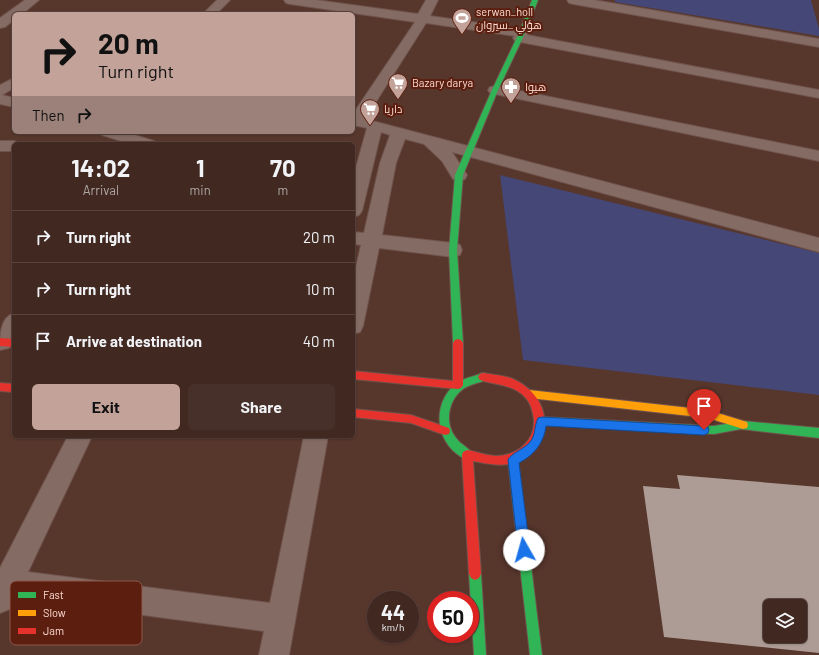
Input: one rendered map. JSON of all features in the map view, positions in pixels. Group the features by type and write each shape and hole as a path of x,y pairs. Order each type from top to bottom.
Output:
{"main road":[{"path":"458,385 458,334 453,250 459,175 495,90 521,36 535,0"},
{"path":"355,375 458,385"},
{"path":"483,376 496,377 515,383 529,394 538,406 542,421 540,433 534,445 525,454 513,460 498,462 482,461 467,455 454,444 445,431 442,418 444,405 449,394 458,385 470,379 483,376"},
{"path":"0,387 12,388"},
{"path":"529,394 708,414 740,425 819,433"},
{"path":"355,413 420,420 445,431"},
{"path":"542,421 714,430 740,425"},
{"path":"467,455 480,655"},
{"path":"513,460 536,655"}],"street":[{"path":"16,12 33,0"},
{"path":"211,12 224,0"},
{"path":"290,0 319,6 422,20 521,36 819,94"},
{"path":"432,0 422,20 355,120 819,245"},
{"path":"573,0 819,43"},
{"path":"0,24 12,15"},
{"path":"0,24 12,28"},
{"path":"0,91 12,83"},
{"path":"495,90 819,156"},
{"path":"0,99 12,102"},
{"path":"355,194 359,161 375,126"},
{"path":"355,317 388,164 399,132"},
{"path":"112,134 130,142"},
{"path":"429,140 449,158 459,175"},
{"path":"0,146 12,146"},
{"path":"359,161 388,164"},
{"path":"355,238 453,250"},
{"path":"5,342 12,326"},
{"path":"3,588 79,438"},
{"path":"274,655 316,438"},
{"path":"142,604 281,619"}],"shaded area":[{"path":"615,0 811,0 819,29 819,36 615,2"},
{"path":"500,175 819,253 819,395 523,360"}],"building":[{"path":"677,475 819,487 819,653 664,637 643,486 680,489"}],"traffic: fast":[{"path":"458,343 453,250 459,175 495,90 522,33 535,0"},
{"path":"468,455 459,449 452,441 444,423 444,413 446,403 460,386 483,377"},
{"path":"542,421 714,430 739,425"},
{"path":"743,425 819,433"},
{"path":"513,460 536,655"},
{"path":"475,574 480,655"}],"traffic: slow":[{"path":"529,394 708,414 743,425"}],"traffic: jam":[{"path":"0,342 12,343"},
{"path":"355,375 458,385 458,343"},
{"path":"468,455 497,461 519,456 533,445 540,428 538,411 529,394 510,382 483,377"},
{"path":"0,387 12,388"},
{"path":"355,413 411,419 445,431"},
{"path":"467,455 475,574"}],"place":[{"name":"serwan_holl هؤلي _سيروان","path":"462,35"},
{"name":"Bazary darya","path":"398,100"},
{"name":"هیوا","path":"511,104"},
{"name":"داريا","path":"370,126"}],"route":[{"path":"524,550 513,460 525,454 534,445 540,433 542,421 704,430"}]}
